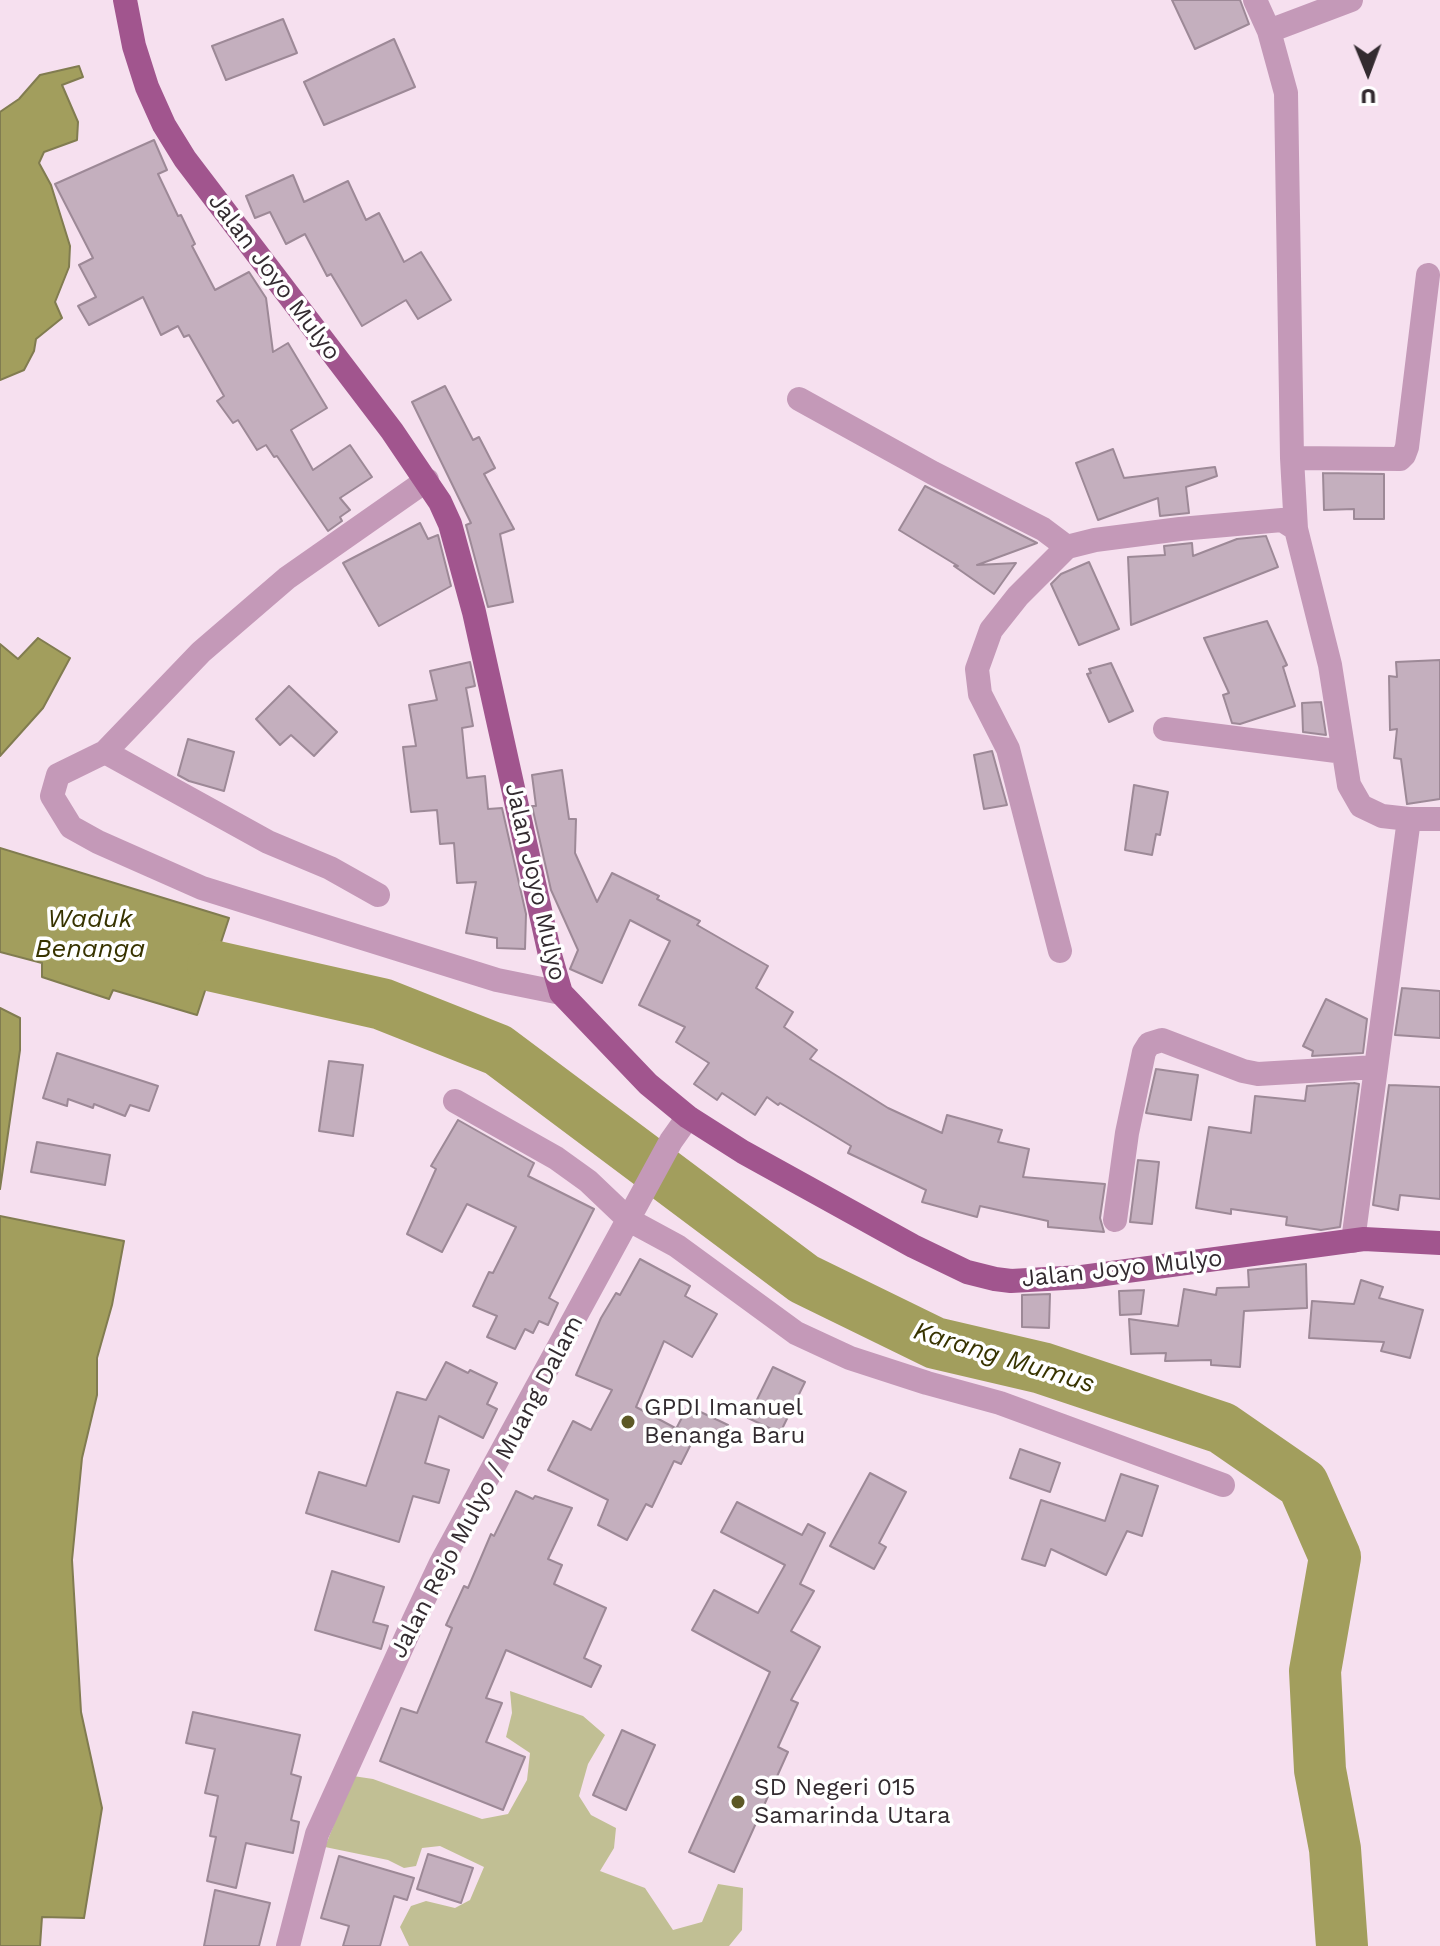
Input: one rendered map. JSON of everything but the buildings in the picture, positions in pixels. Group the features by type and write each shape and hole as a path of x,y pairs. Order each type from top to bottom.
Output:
{"main road":[{"name":"Jalan Joyo Mulyo","path":"125,0 134,46 147,87 164,125 185,159 427,480 450,524 474,612 561,993 648,1084 688,1117 743,1152 913,1246 967,1272 995,1279 1025,1281 1082,1277 1353,1241 1399,1239 1440,1243"}],"street":[{"path":"1255,0 1269,31 1286,93 1296,529 1330,665 1349,785 1361,806 1382,816 1440,819"},
{"path":"1269,31 1351,0"},
{"path":"1292,458 1400,459 1404,455 1428,275"},
{"path":"799,399 1043,529 1067,547"},
{"path":"427,480 287,578 201,652 105,752 58,775 52,796 71,827 202,888 497,980 561,993"},
{"path":"1060,951 1008,749 980,694 977,669 991,630 1018,596 1067,547 1095,540 1180,529 1282,520 1296,529"},
{"path":"1165,729 1344,752"},
{"path":"105,752 268,842 330,868 378,895"},
{"path":"1353,1241 1409,819"},
{"path":"1115,1220 1127,1133 1144,1052 1149,1044 1162,1040 1258,1074 1376,1067"},
{"path":"455,1101 556,1158 631,1217 677,1246 796,1333 850,1358 1000,1403 1223,1485"},
{"name":"Jalan Rejo Mulyo / Muang Dalam","path":"288,1946 317,1834 441,1563 671,1141 688,1117"}],"shaded area":[{"path":"510,1691 583,1716 605,1735 588,1764 579,1796 591,1815 616,1828 614,1848 600,1871 645,1888 673,1930 702,1922 718,1884 743,1888 742,1930 729,1946 409,1946 400,1927 411,1906 426,1901 455,1908 470,1900 484,1867 440,1846 422,1848 416,1866 404,1868 388,1860 325,1847 353,1776 373,1779 482,1819 508,1814 527,1780 530,1753 506,1737 512,1713"}],"water":[{"path":"79,66 83,77 62,85 78,122 77,140 44,152 39,163 51,185 70,246 69,267 55,302 62,318 36,339 34,351 24,370 0,380 0,112 19,99 40,75"},
{"path":"38,638 70,658 43,708 0,756 0,644 18,659"},
{"name":"Waduk Benanga","path":"0,848 229,918 197,1015 113,990 109,999 42,977 42,963 0,952"},
{"name":"Waduk Benanga","path":"0,1008 20,1018 20,1050 0,1189"},
{"path":"0,1216 124,1241 112,1305 97,1358 97,1395 82,1458 72,1560 81,1712 102,1808 84,1918 42,1917 40,1946 0,1946"}],"waterway":[{"name":"Karang Mumus","path":"213,966 382,1004 498,1050 804,1279 935,1343 1042,1368 1222,1428 1303,1484 1335,1557 1315,1671 1320,1770 1335,1849 1342,1946"}],"place":[{"name":"GPDI Imanuel Benanga Baru","path":"628,1422"},
{"name":"SD Negeri 015 Samarinda Utara","path":"738,1802"}]}
